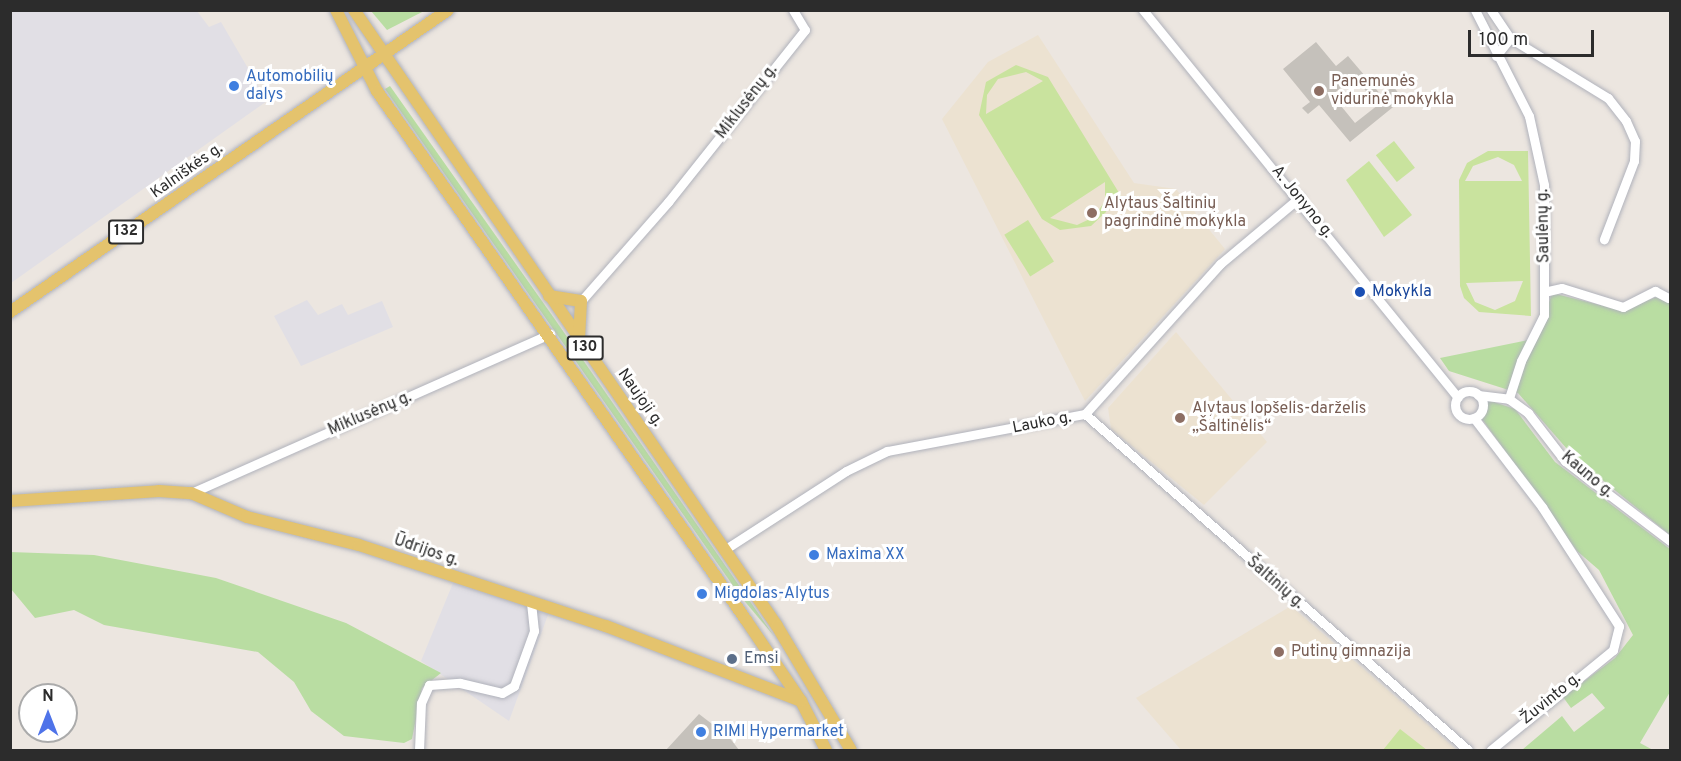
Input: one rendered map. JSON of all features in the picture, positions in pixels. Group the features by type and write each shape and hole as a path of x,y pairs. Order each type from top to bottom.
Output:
{"main road":[{"path":"336,10 365,68"},
{"name":"Naujoji g.","path":"354,10 382,56 724,550 817,691 851,750"},
{"name":"Kalniškės g.","path":"10,312 448,10"},
{"name":"130","path":"365,68 801,700 826,750"},
{"path":"549,296 581,301 579,339"},
{"name":"Ūdrijos g.","path":"10,501 159,491 191,493 239,515 359,545 531,602 801,700"},
{"path":"801,700 817,691"}],"street":[{"name":"Miklusėnų g.","path":"581,301 668,202 805,30 793,10"},
{"name":"A. Jonyno g.","path":"1143,10 1299,198 1458,397"},
{"name":"Saulėnų g.","path":"1475,10 1496,56 1529,116 1541,158 1544,315 1521,361 1509,399"},
{"path":"1491,10 1510,38 1608,98 1626,122 1635,141 1634,161 1604,239"},
{"path":"1496,56 1510,38"},
{"name":"Lauko g.","path":"724,550 846,471 887,451 1085,414 1220,264 1299,198"},
{"path":"1544,292 1562,288 1623,308 1655,291 1668,298"},
{"name":"Miklusėnų g.","path":"191,493 550,334"},
{"path":"1478,395 1483,406 1474,418 1457,413 1458,397 1465,392 1509,399"},
{"name":"Kauno g.","path":"1509,399 1528,413 1565,461 1671,541"},
{"name":"Šaltinių g.","path":"1085,414 1468,750"},
{"name":"Žuvinto g.","path":"1474,418 1542,507 1613,613 1619,635 1612,650 1491,750"},
{"path":"419,750 421,703 429,685 460,682 502,693 514,687 534,631 531,602"}],"shaded area":[{"path":"11,10 197,11 209,27 221,22 267,101 11,283"},
{"name":"Alytaus Šaltinių pagrindinė mokykla","path":"1038,35 1134,183 1176,189 1225,249 1085,401 942,119 988,62"},
{"path":"307,300 318,315 342,304 348,315 382,301 393,327 301,366 274,316"},
{"name":"Alytaus lopšelis-darželis „Šaltinėlis“","path":"1176,332 1267,442 1204,505 1111,429 1108,408"},
{"path":"453,583 549,612 509,721 421,661"},
{"name":"Putinų gimnazija","path":"1291,606 1457,750 1181,750 1136,698"}],"green space":[{"path":"371,11 424,11 387,30"},
{"path":"1016,65 1048,77 1124,201 1119,204 1112,193 1106,212 1091,226 1060,230 1042,219 979,115 986,82","holes":["1026,72 1043,81 986,114 987,95 998,79","1105,182 1105,201 1094,217 1077,225 1050,218"]},
{"path":"390,86 774,636 741,597 385,89"},
{"path":"1394,141 1415,168 1397,182 1376,155"},
{"path":"1488,151 1528,151 1531,316 1479,312 1464,298 1460,286 1459,180 1467,163","holes":["1498,157 1514,165 1522,181 1465,181 1473,166","1523,281 1515,301 1495,310 1475,302 1466,283"]},
{"path":"1369,161 1412,215 1384,237 1346,180"},
{"path":"1028,220 1054,262 1030,276 1004,235"},
{"path":"1552,293 1620,310 1660,296 1670,301 1670,535 1574,457 1518,393 1449,371 1440,358 1538,338"},
{"path":"1485,399 1515,409 1555,462 1670,549 1670,692 1640,743 1653,750 1522,750 1562,716 1574,732 1605,708 1592,693 1571,708 1563,697 1615,658 1633,635 1599,570 1577,551 1477,412"},
{"path":"10,552 94,555 216,578 346,623 441,673 422,688 412,739 404,743 344,736 311,711 294,682 258,652 104,625 74,610 35,618 11,589"},
{"path":"1400,729 1427,750 1383,750"}],"building":[{"name":"Panemunės vidurinė mokykla","path":"1316,42 1336,66 1348,56 1382,96 1393,86 1403,99 1350,142 1319,105 1308,114 1302,108 1310,102 1283,69","holes":["1354,77 1378,105 1355,123 1332,95"]},
{"name":"RIMI Hypermarket","path":"699,714 729,737 739,750 666,750"}],"place":[{"name":"Automobilių dalys","path":"234,86"},
{"name":"Panemunės vidurinė mokykla","path":"1319,91"},
{"name":"Alytaus Šaltinių pagrindinė mokykla","path":"1092,213"},
{"name":"Mokykla","path":"1360,292"},
{"name":"Alytaus lopšelis-darželis „Šaltinėlis“","path":"1180,418"},
{"name":"Maxima XX","path":"814,555"},
{"name":"Migdolas-Alytus","path":"702,594"},
{"name":"Putinų gimnazija","path":"1279,652"},
{"name":"Emsi","path":"732,659"},
{"name":"RIMI Hypermarket","path":"701,732"}]}
